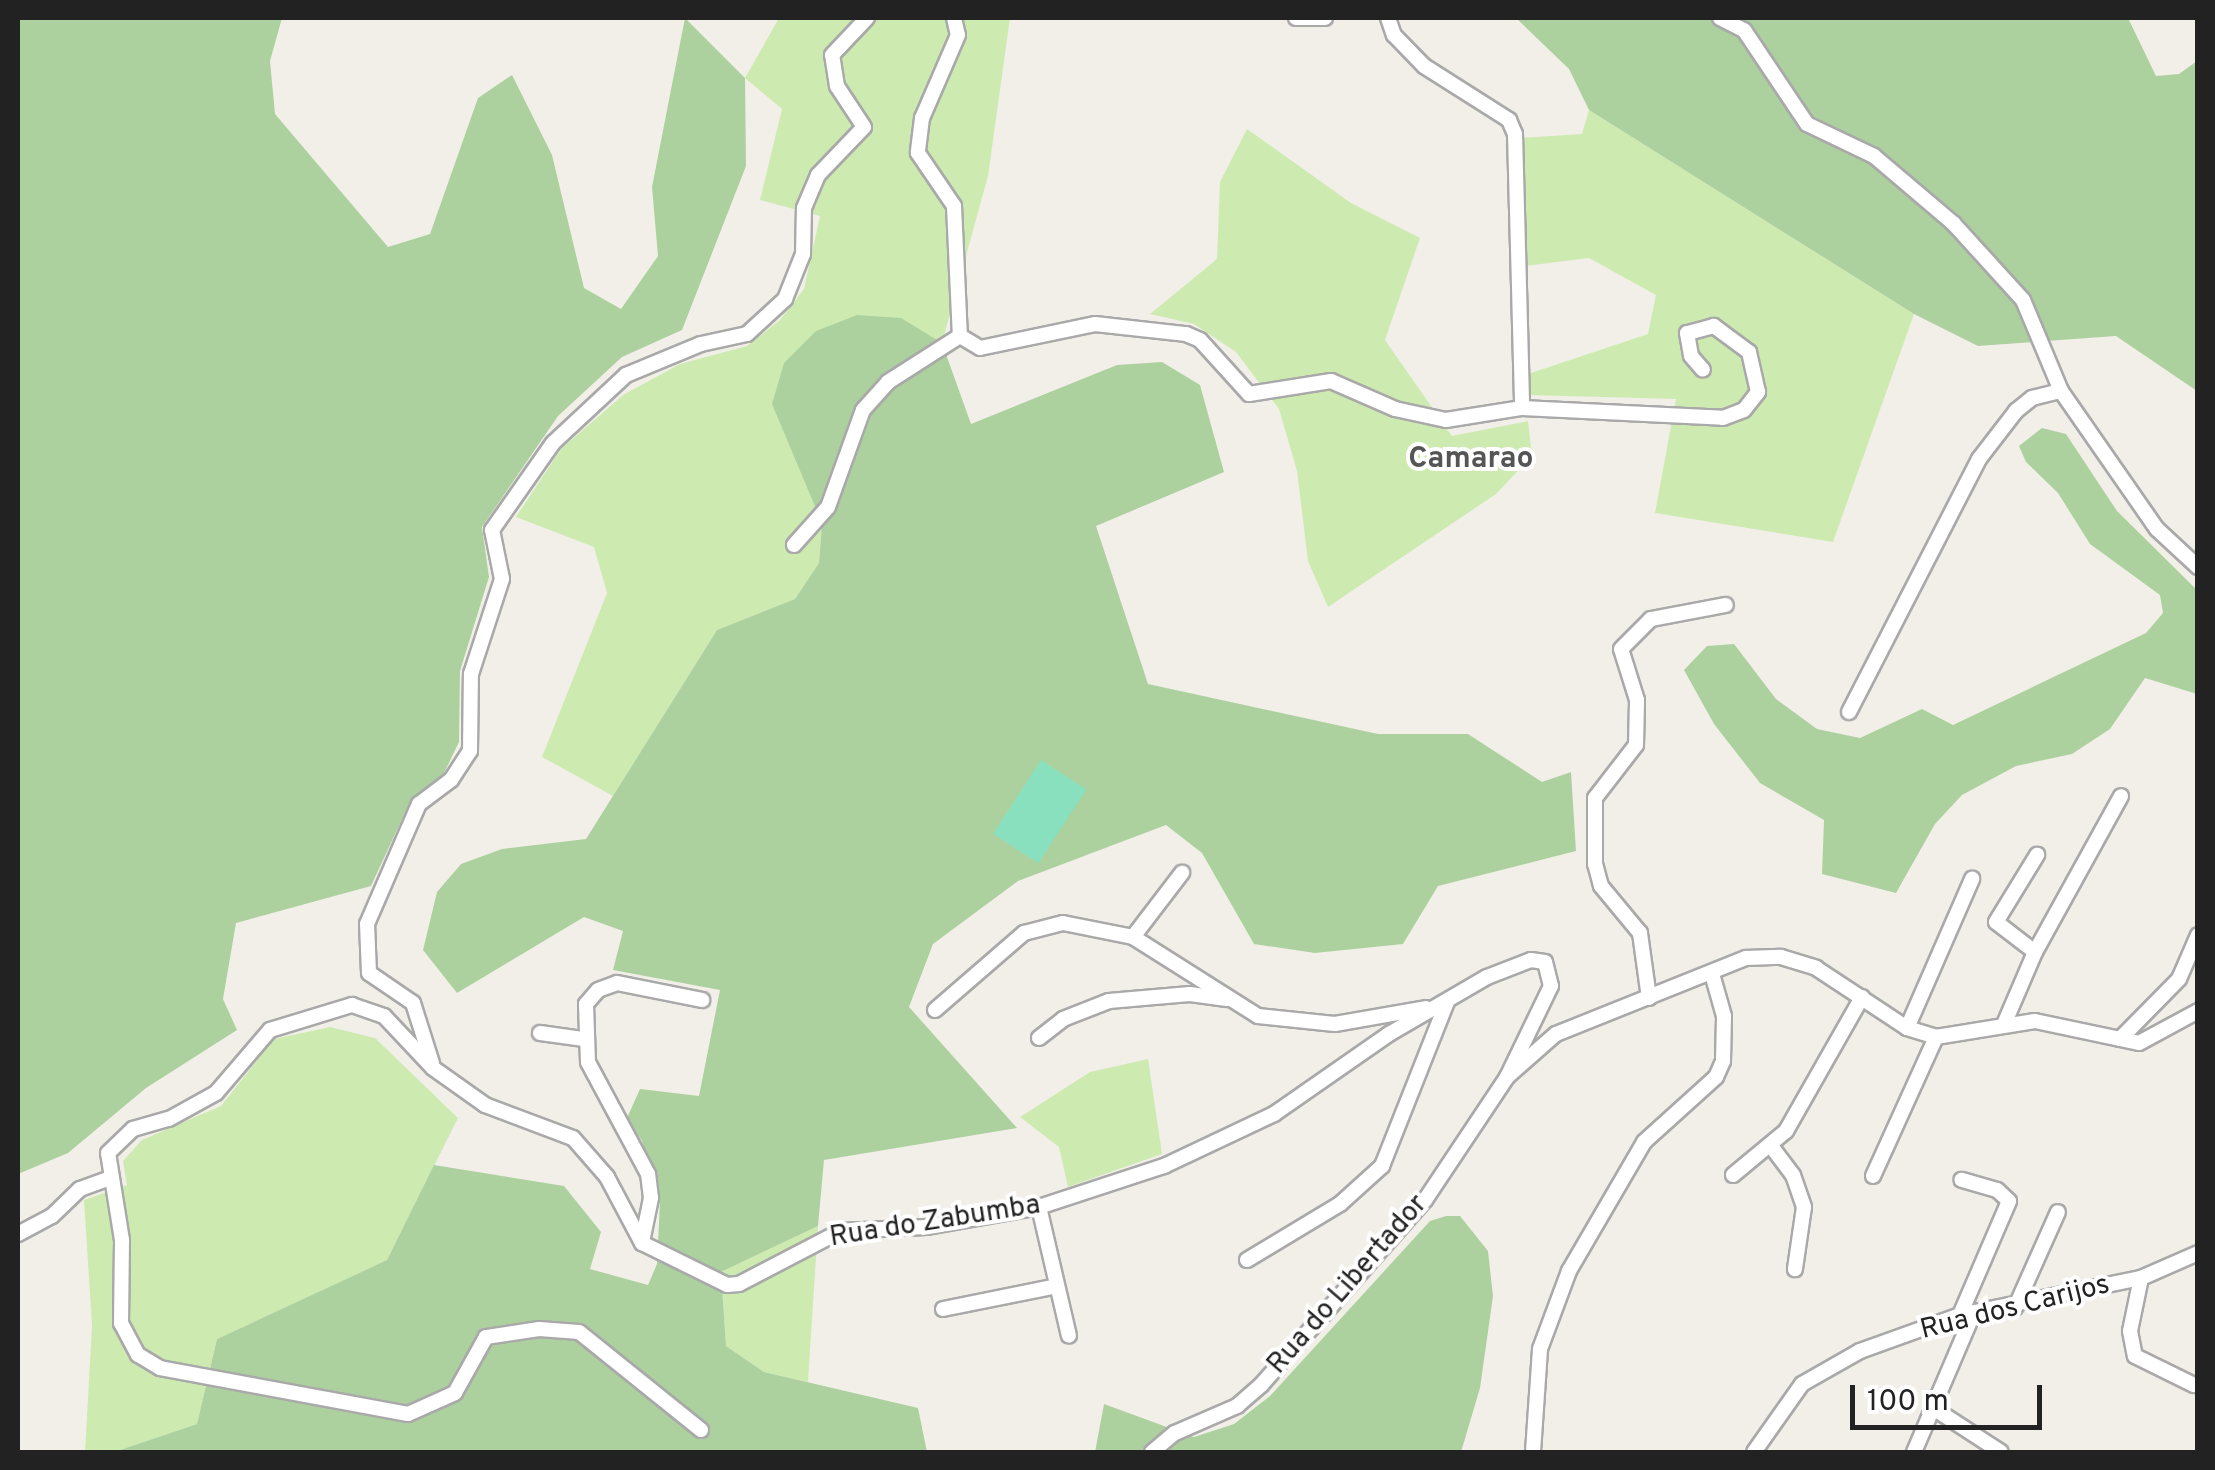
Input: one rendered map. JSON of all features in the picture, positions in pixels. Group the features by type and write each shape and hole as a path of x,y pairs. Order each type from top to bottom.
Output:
{"street":[{"path":"434,1068 413,1003 370,973 366,924 420,804 452,780 470,750 471,674 502,579 492,530 553,443 626,375 701,344 746,334 785,299 803,254 804,208 818,175 864,128 837,86 832,56 867,18"},
{"path":"954,18 958,35 922,118 918,153 954,206 960,336"},
{"path":"1296,18 1325,18"},
{"path":"1388,18 1394,35 1424,66 1508,120 1516,134 1522,408"},
{"path":"1720,18 1744,30 1808,124 1874,156 1978,250 2037,321 2061,391 2156,529 2198,567"},
{"path":"960,336 993,348 1095,324 1165,331 1200,340 1249,394 1331,381 1395,409 1446,420 1522,408 1723,418 1744,410 1758,392 1758,372 1739,340 1702,325 1686,338 1703,370"},
{"path":"794,545 828,507 863,410 888,382 960,336"},
{"path":"1849,712 1912,581 1934,558 1979,459 2016,410 2032,398 2061,391"},
{"path":"1649,998 1640,933 1601,886 1596,864 1595,798 1636,745 1637,700 1622,649 1651,619 1726,606"},
{"path":"2005,1022 2035,952 2121,796"},
{"path":"2035,952 1996,922 2037,854"},
{"path":"1133,936 1182,873"},
{"path":"1907,1028 1972,879"},
{"path":"935,1010 1024,933 1063,924 1133,936 1258,1016 1334,1024 1442,1004"},
{"path":"2120,1039 2179,980 2198,935"},
{"path":"1507,1077 1556,1034 1746,958 1781,957 1816,968 1907,1028 1936,1036 2005,1022 2035,1021 2120,1039 2150,1040 2198,1011"},
{"name":"Rua do Zabumba","path":"642,1243 727,1285 739,1284 841,1231 926,1228 1097,1192 1222,1142 1442,1004 1509,967 1545,962 1551,986 1507,1077"},
{"path":"1534,1452 1540,1349 1569,1271 1644,1142 1716,1077 1723,1061 1724,1016 1712,974"},
{"path":"642,1243 652,1198 648,1174 637,1144 598,1086 582,1039 591,995 618,983 702,1000"},
{"path":"1039,1038 1063,1019 1108,1001 1190,994 1228,998"},
{"path":"1733,1175 1771,1146 1862,997"},
{"path":"1247,1260 1340,1204 1382,1166 1442,1004"},
{"path":"642,1243 607,1177 573,1138 485,1106 434,1068 384,1016 352,1005 270,1030 216,1093 169,1120 133,1129 108,1154 122,1240 121,1323 138,1355 160,1368 408,1414 436,1407 454,1393 486,1337 539,1329 579,1332 701,1430"},
{"path":"540,1033 582,1039"},
{"path":"1873,1176 1936,1036"},
{"name":"Rua do Libertador","path":"1152,1452 1175,1433 1237,1406 1262,1384 1425,1200 1507,1077"},
{"path":"1771,1146 1793,1175 1804,1207 1796,1268"},
{"path":"18,1234 52,1216 80,1190 112,1178"},
{"path":"1914,1452 1936,1410 2009,1202 1997,1190 1960,1180"},
{"path":"1038,1207 1069,1336"},
{"path":"2016,1308 2058,1212"},
{"name":"Rua dos Carijos","path":"1754,1452 1802,1384 1820,1370 1967,1314 2016,1308 2141,1278 2198,1253"},
{"path":"2141,1278 2130,1331 2135,1356 2194,1385"},
{"path":"943,1309 1056,1286"},
{"path":"1936,1410 2000,1452"}],"green space":[{"path":"18,18 282,18 270,61 275,114 388,247 430,234 478,98 512,75 552,155 584,288 621,309 658,256 652,187 685,18 745,78 746,166 682,330 622,357 558,416 482,527 489,577 460,671 459,742 444,773 408,806 371,886 236,923 223,999 237,1030 146,1088 68,1153 18,1174"},
{"path":"779,18 1010,18 988,176 942,343 822,523 819,563 795,599 717,630 613,796 542,757 607,593 594,547 516,517 561,449 623,395 680,364 747,346 780,320 804,289 820,216 760,200 782,109 745,78"},
{"path":"1516,18 2128,18 2156,76 2179,74 2197,61 2197,391 2116,336 1978,346 1914,314 1589,110 1569,69"},
{"path":"1589,110 1914,314 1833,542 1655,513 1676,399 1528,395 1531,373 1648,334 1656,295 1589,258 1525,266 1521,138 1582,134"},
{"path":"1247,129 1351,203 1420,238 1385,340 1452,436 1528,421 1532,456 1496,494 1328,607 1308,561 1297,471 1279,409 1236,352 1194,324 1150,314 1217,259 1220,182"},
{"path":"857,315 901,318 942,343 971,424 1117,365 1162,362 1200,385 1224,472 1096,526 1148,684 1378,734 1468,734 1542,782 1571,772 1576,851 1438,886 1403,944 1315,953 1254,944 1202,853 1166,825 1018,881 933,944 909,1007 1017,1128 824,1160 818,1226 721,1272 726,1346 764,1372 918,1408 927,1452 114,1452 197,1424 217,1339 387,1260 434,1165 564,1186 601,1232 590,1269 648,1285 657,1264 660,1201 642,1141 627,1118 640,1089 699,1096 720,990 613,970 623,931 584,917 457,993 423,950 437,892 461,864 502,849 586,839 717,630 795,599 819,563 822,523 772,404 784,363 816,331"},
{"path":"2042,428 2066,434 2117,511 2197,590 2197,694 2145,678 2110,729 2072,754 2016,766 1962,795 1935,824 1896,893 1822,874 1824,820 1760,783 1714,724 1684,670 1707,646 1734,644 1776,699 1817,729 1860,738 1922,709 1953,725 2146,633 2163,613 2160,595 2090,544 2058,493 2026,462 2019,446"},
{"path":"1041,760 1086,789 1038,863 993,834"},
{"path":"330,1027 375,1038 458,1118 387,1260 217,1339 197,1424 114,1452 85,1452 92,1325 84,1200 127,1185 123,1161 142,1140 221,1106 274,1039"},
{"path":"1148,1059 1162,1154 1068,1187 1059,1147 1020,1117 1090,1072"},
{"path":"1460,1216 1488,1251 1493,1296 1480,1388 1461,1452 1095,1452 1104,1404 1194,1437 1234,1424 1270,1396 1430,1221"},
{"path":"818,1226 808,1382 764,1372 726,1346 721,1272"}],"district":[{"name":"Camarao","path":"1471,460"}]}
